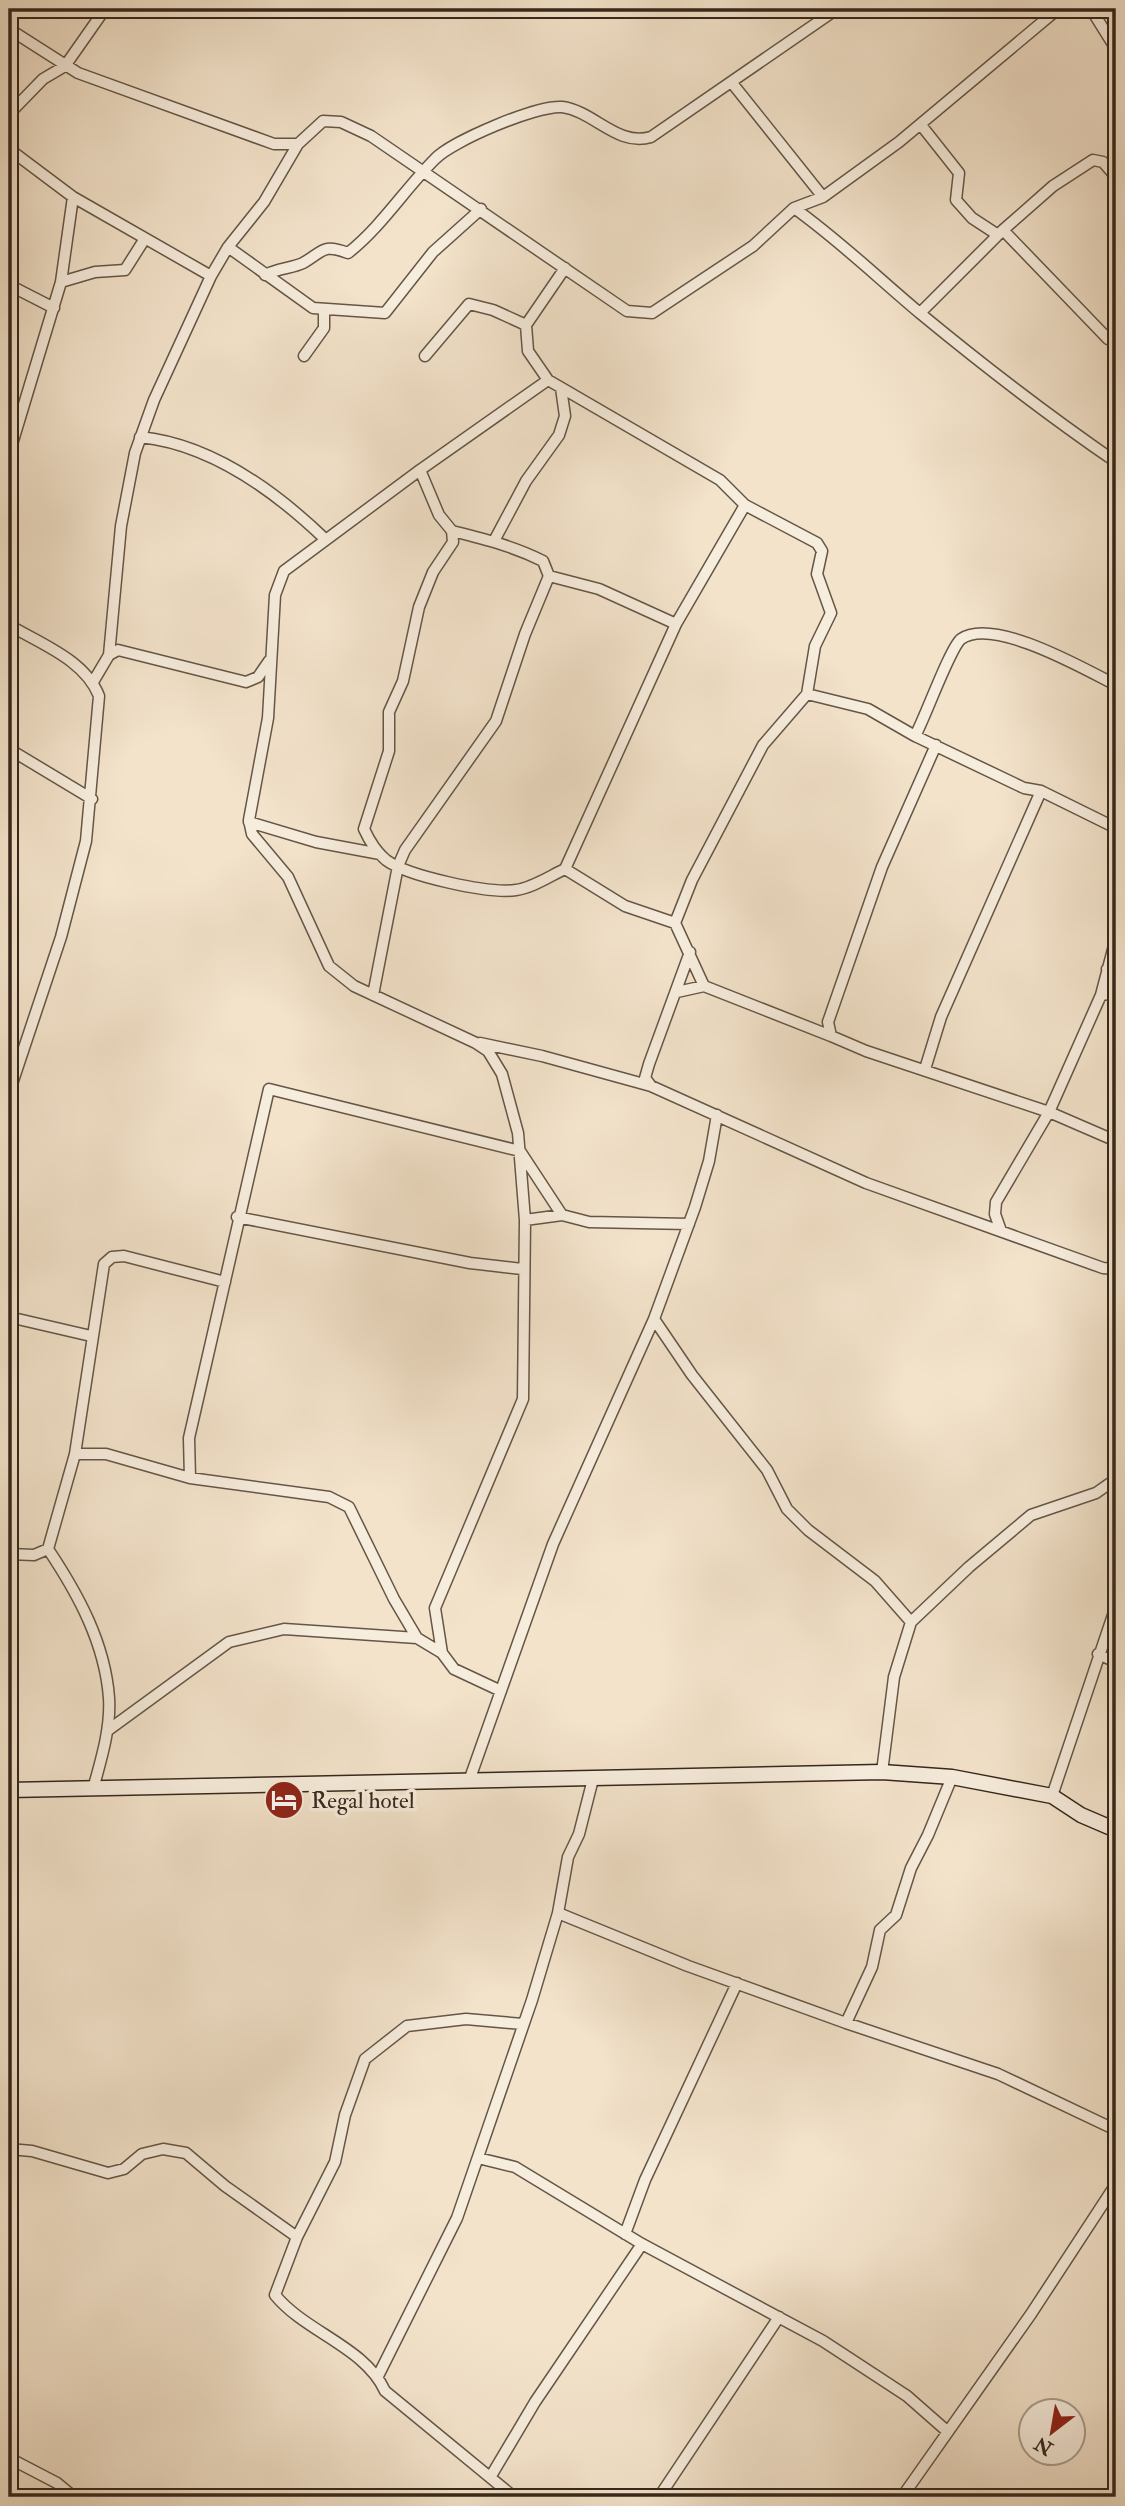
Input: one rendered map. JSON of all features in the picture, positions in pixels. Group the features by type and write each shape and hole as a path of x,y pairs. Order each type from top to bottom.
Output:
{"main road":[{"path":"9,1790 882,1772 952,1777 1052,1796 1081,1815 1116,1830"}],"street":[{"path":"9,114 43,79 65,66 106,9"},
{"path":"265,275 279,267 302,264 317,250 334,248 348,253 393,209 437,156 475,136 540,110 568,109 628,138 651,137 837,9"},
{"path":"93,682 109,655 121,526 140,437 154,400 211,276 228,247 264,202 298,145 323,121 341,122 371,135 627,311 652,313 753,246 794,208 823,197 921,125 1058,9"},
{"path":"1090,9 1116,49"},
{"path":"9,29 65,66 221,127 274,144 298,145"},
{"path":"732,83 823,197"},
{"path":"921,125 959,173 956,200 972,218 1001,232 1108,339"},
{"path":"9,149 74,197 144,240 211,276"},
{"path":"920,313 1001,232 1053,186 1093,160 1103,162 1116,177"},
{"path":"9,454 61,282 74,197"},
{"path":"794,208 828,233 920,313 1041,410 1116,462"},
{"path":"228,247 313,308 385,313 433,252 481,209"},
{"path":"61,282 95,272 125,270 144,240"},
{"path":"565,268 526,325 528,351 548,380 720,480 745,505 817,543 822,551 817,574 831,613 815,646 807,694 763,745 692,880 676,923"},
{"path":"9,285 54,308"},
{"path":"425,356 469,304 493,310 526,325"},
{"path":"304,356 324,328 324,310"},
{"path":"442,1653 435,1608 523,1399 522,1269 525,1220 520,1151 502,1074 488,1051 477,1043 354,986 329,966 288,877 252,834 249,822 268,718 269,661 279,582 295,561 548,380"},
{"path":"494,541 526,481 559,435 565,416 561,388"},
{"path":"140,437 167,440 229,468 288,503 325,539"},
{"path":"380,854 364,829 389,751 389,712 403,681 419,607 433,572 453,542 452,531 439,515 420,470"},
{"path":"249,822 316,842 380,854 398,866 440,880 500,891 518,890 565,869 676,624 745,505"},
{"path":"373,995 398,866 405,850 496,721 525,634 549,576 543,561 494,541 452,531"},
{"path":"549,576 599,589 676,624"},
{"path":"9,625 79,667 93,682 99,696 92,799 86,841 61,936 9,1093"},
{"path":"915,736 957,645 972,635 1000,636 1034,646 1116,685"},
{"path":"109,655 118,650 246,682 258,677 269,661"},
{"path":"807,694 868,709 915,736 1024,789 1041,791 1116,828"},
{"path":"831,1036 828,1022 882,867 936,745"},
{"path":"9,749 92,799"},
{"path":"925,1069 941,1017 1041,791"},
{"path":"565,869 625,906 676,923 704,986"},
{"path":"1002,1231 995,1214 996,1202 1049,1112 1101,995 1116,938"},
{"path":"651,1086 645,1078 649,1064 691,952"},
{"path":"1107,969 1116,984"},
{"path":"677,992 704,986 866,1051 1049,1112 1116,1141"},
{"path":"1101,995 1116,993"},
{"path":"477,1043 542,1056 651,1086 866,1183 1103,1268 1116,1269"},
{"path":"190,1478 189,1438 237,1217 269,1088 520,1151 562,1215"},
{"path":"469,1781 553,1544 654,1319 709,1161 717,1115"},
{"path":"525,1220 562,1215 589,1222 689,1224"},
{"path":"237,1217 471,1263 522,1269"},
{"path":"93,1789 107,1731 109,1700 102,1654 71,1584 48,1549 75,1454 101,1275 104,1264 112,1257 124,1256 225,1282"},
{"path":"9,1317 91,1336"},
{"path":"654,1319 692,1375 767,1469 775,1488 796,1520 875,1581 911,1622"},
{"path":"75,1454 106,1454 190,1478 329,1497 349,1507 394,1599 417,1638"},
{"path":"882,1772 894,1676 911,1622 969,1567 1031,1515 1096,1493 1116,1479"},
{"path":"9,1554 34,1555 48,1549"},
{"path":"1052,1796 1116,1606"},
{"path":"107,1731 229,1642 284,1629 417,1638 442,1653 454,1670 501,1691"},
{"path":"1098,1654 1116,1662"},
{"path":"846,2023 872,1967 880,1930 897,1915 911,1868 952,1777"},
{"path":"378,2376 441,2256 478,2158 558,1913 568,1857 579,1834 593,1779"},
{"path":"558,1913 846,2023 998,2074 1116,2130"},
{"path":"625,2234 645,2180 737,1983"},
{"path":"513,2497 491,2476 385,2391 378,2376 285,2307 275,2295 297,2237 335,2162 345,2115 365,2059 407,2026 466,2019 523,2024"},
{"path":"9,2148 32,2151 108,2173 124,2169 142,2154 163,2149 186,2153 225,2186 297,2237"},
{"path":"478,2158 515,2167 642,2244 822,2341 907,2396 948,2432"},
{"path":"902,2497 1116,2184"},
{"path":"491,2476 542,2391 642,2244"},
{"path":"659,2497 728,2389 779,2317"},
{"path":"9,2458 57,2483 74,2497"}],"place":[{"name":"Regal hotel","path":"284,1800"}]}
